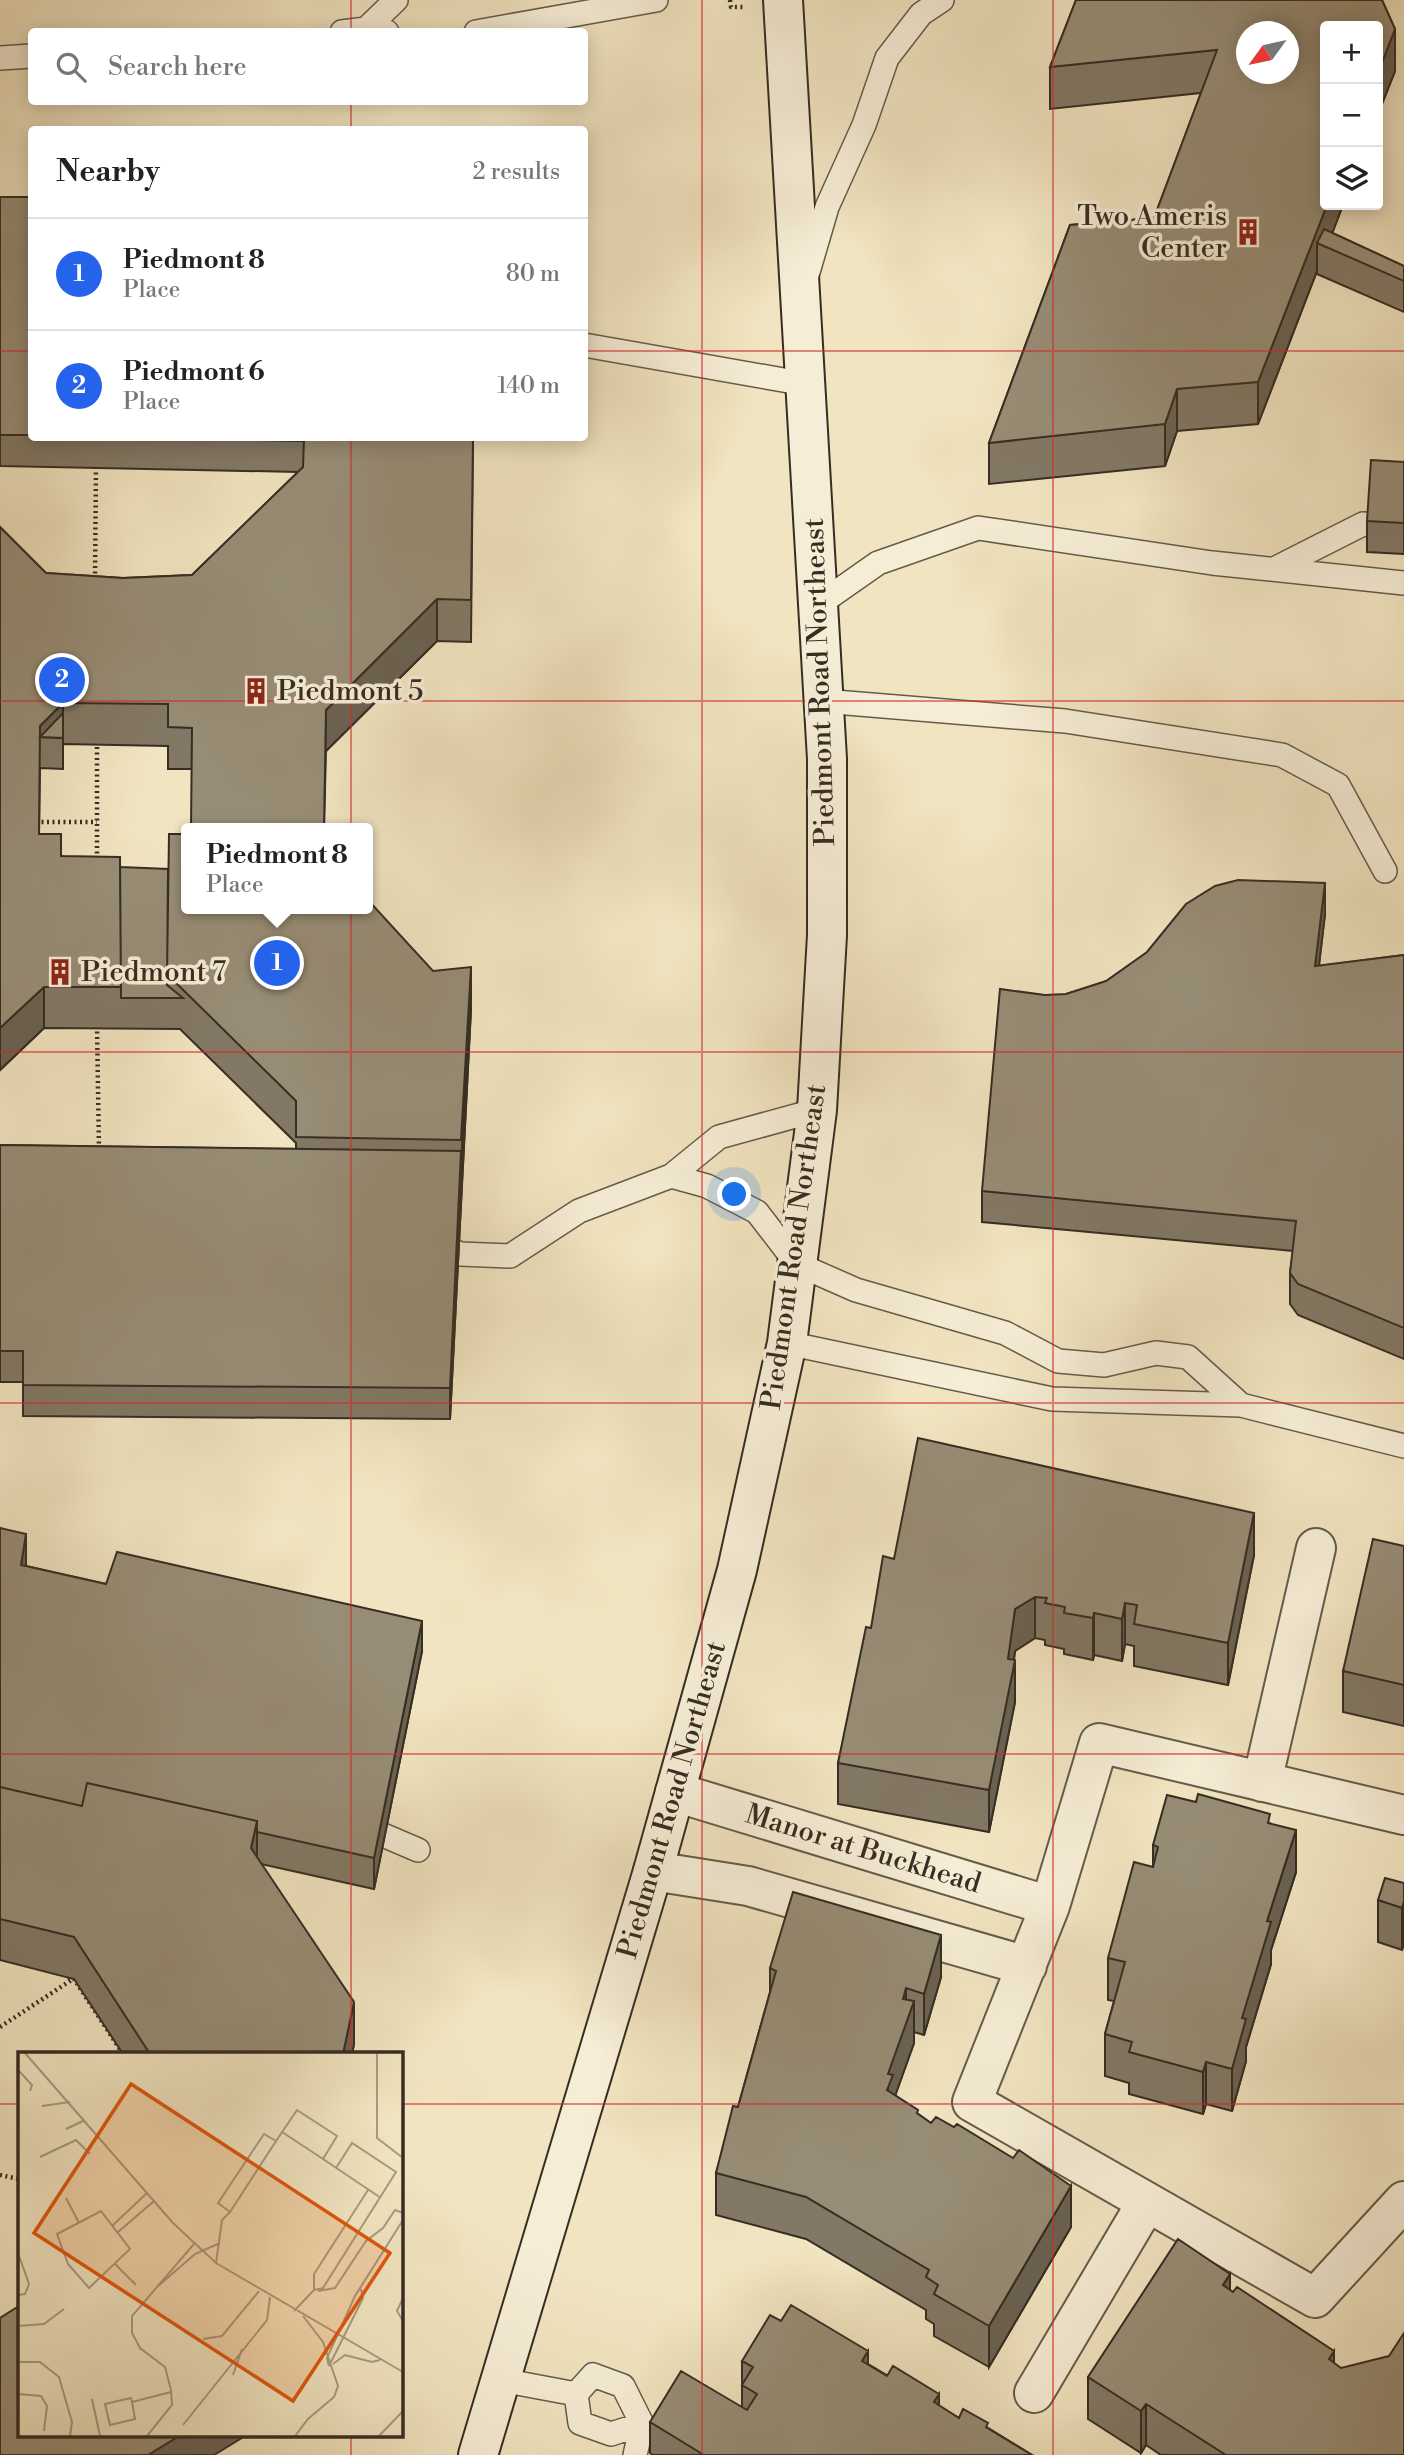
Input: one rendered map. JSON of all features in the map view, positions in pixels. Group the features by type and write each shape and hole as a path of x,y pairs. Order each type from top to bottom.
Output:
{"main road":[{"name":"Piedmont Road Northeast","path":"478,2455 653,1871 737,1570 787,1343 817,1110 827,935 823,701 783,0"},
{"path":"1262,1782 1316,1548"},
{"path":"1404,1815 1100,1743 1050,1906 972,2102 1315,2298 1404,2201"},
{"name":"Manor at Buckhead","path":"675,1792 1050,1906"},
{"path":"653,1871 748,1886 1027,1966"},
{"path":"1034,2393 1147,2202"}],"lane":[{"path":"378,28 396,0"},
{"path":"498,28 656,0"},
{"path":"800,302 827,207 864,125 887,58 921,15 942,0"},
{"path":"0,58 28,56"},
{"path":"588,346 806,384"},
{"path":"1276,568 1363,524 1404,527"},
{"path":"818,605 878,563 978,528 1212,563 1404,583"},
{"path":"823,701 1065,721 1282,755 1338,785 1385,871"},
{"path":"419,1262 414,1235 460,1254 510,1256 579,1211 671,1176 719,1138 817,1110"},
{"path":"671,1176 707,1186 757,1212 797,1264 856,1290 1005,1333 1058,1361 1104,1365 1156,1353 1188,1357 1241,1405"},
{"path":"787,1343 1052,1399 1241,1405 1404,1446"},
{"path":"362,1826 418,1850"},
{"path":"635,2455 642,2424 623,2386 593,2375 576,2394 580,2423 611,2434 642,2424"},
{"path":"501,2380 576,2394"}],"path":[{"path":"730,0 731,7 743,7"},
{"path":"95,590 96,457"},
{"path":"84,739 107,739"},
{"path":"97,739 97,860"},
{"path":"31,834 30,820 97,822"},
{"path":"97,1016 99,1163"},
{"path":"62,1975 74,1979 122,2052"},
{"path":"0,2027 74,1979"},
{"path":"0,2175 18,2179"}],"building":[{"name":"Two Ameris Center","path":"1076,0 1382,0 1395,29 1383,60 1383,21 1320,21 1320,210 1325,210 1258,382 1177,389 1165,424 989,443 1070,225 1154,218 1217,50 1050,67"},
{"path":"0,197 28,197 28,435 0,435"},
{"path":"1324,229 1404,266 1404,281 1317,243"},
{"path":"304,441 473,441 471,600 437,599 326,710 324,823 191,823 192,728 168,727 168,704 63,703 40,726 39,834 61,834 61,856 120,857 121,987 44,987 0,1028 0,527 46,573 123,578 192,575 303,467"},
{"path":"1371,460 1404,462 1404,523 1367,521"},
{"path":"63,713 63,738 40,737"},
{"path":"169,834 181,834 181,914 373,914 373,905 433,971 471,967 461,1140 296,1137 296,1101 167,974"},
{"path":"120,867 168,869 167,985 183,998 121,998"},
{"path":"1238,880 1325,883 1315,966 1404,955 1404,1328 1298,1284 1290,1273 1296,1221 982,1191 1000,989 1045,995 1066,994 1106,981 1147,952 1186,904 1215,886"},
{"path":"0,1145 461,1151 450,1388 23,1385 23,1351 0,1351"},
{"path":"918,1438 1254,1513 1228,1643 1134,1624 1137,1605 1125,1603 1122,1619 1094,1613 1093,1618 1064,1613 1065,1607 1045,1603 1047,1598 1035,1597 1015,1609 1008,1659 1015,1660 989,1790 838,1763 866,1627 871,1628 883,1556 894,1559"},
{"path":"0,1528 26,1534 21,1565 106,1584 117,1552 422,1621 374,1858 257,1832 257,1821 87,1783 82,1806 0,1787"},
{"path":"1373,1539 1404,1546 1404,1685 1343,1671"},
{"path":"87,1783 257,1821 251,1848 354,2002 343,2052 149,2052 74,1937 0,1919 0,1787 82,1806"},
{"path":"1198,1794 1270,1814 1268,1823 1296,1830 1267,1921 1271,1922 1242,2018 1246,2019 1232,2069 1206,2062 1203,2072 1129,2052 1132,2042 1105,2034 1125,1962 1108,1958 1134,1862 1153,1867 1158,1847 1153,1845 1167,1795 1196,1802"},
{"path":"1385,1878 1404,1883 1402,1908 1378,1900"},
{"path":"793,1892 941,1935 924,1994 906,1988 903,1999 914,2001 888,2074 893,2075 887,2090 918,2110 917,2113 931,2123 936,2117 954,2127 957,2124 1013,2158 1019,2150 1071,2186 989,2326 934,2294 938,2285 926,2277 929,2270 806,2197 716,2173 733,2106 738,2107 776,1971 770,1968"},
{"path":"1178,2239 1230,2274 1223,2285 1233,2292 1237,2287 1334,2351 1329,2359 1341,2368 1389,2356 1404,2333 1404,2455 1226,2455 1146,2404 1141,2411 1088,2377"},
{"path":"791,2305 868,2351 862,2361 887,2376 893,2366 939,2394 934,2402 959,2418 963,2409 988,2423 986,2427 1032,2455 704,2455 650,2422 681,2371 747,2410 757,2394 742,2385 753,2367 742,2361 770,2315 781,2321"},
{"path":"18,2307 18,2438 176,2438 148,2455 0,2455 0,2318"}],"place":[{"name":"Two Ameris Center","path":"1248,232"},
{"name":"Piedmont 6","path":"62,680"},
{"name":"Piedmont 5","path":"256,691"},
{"name":"Piedmont 8","path":"277,963"},
{"name":"Piedmont 7","path":"60,972"}]}
